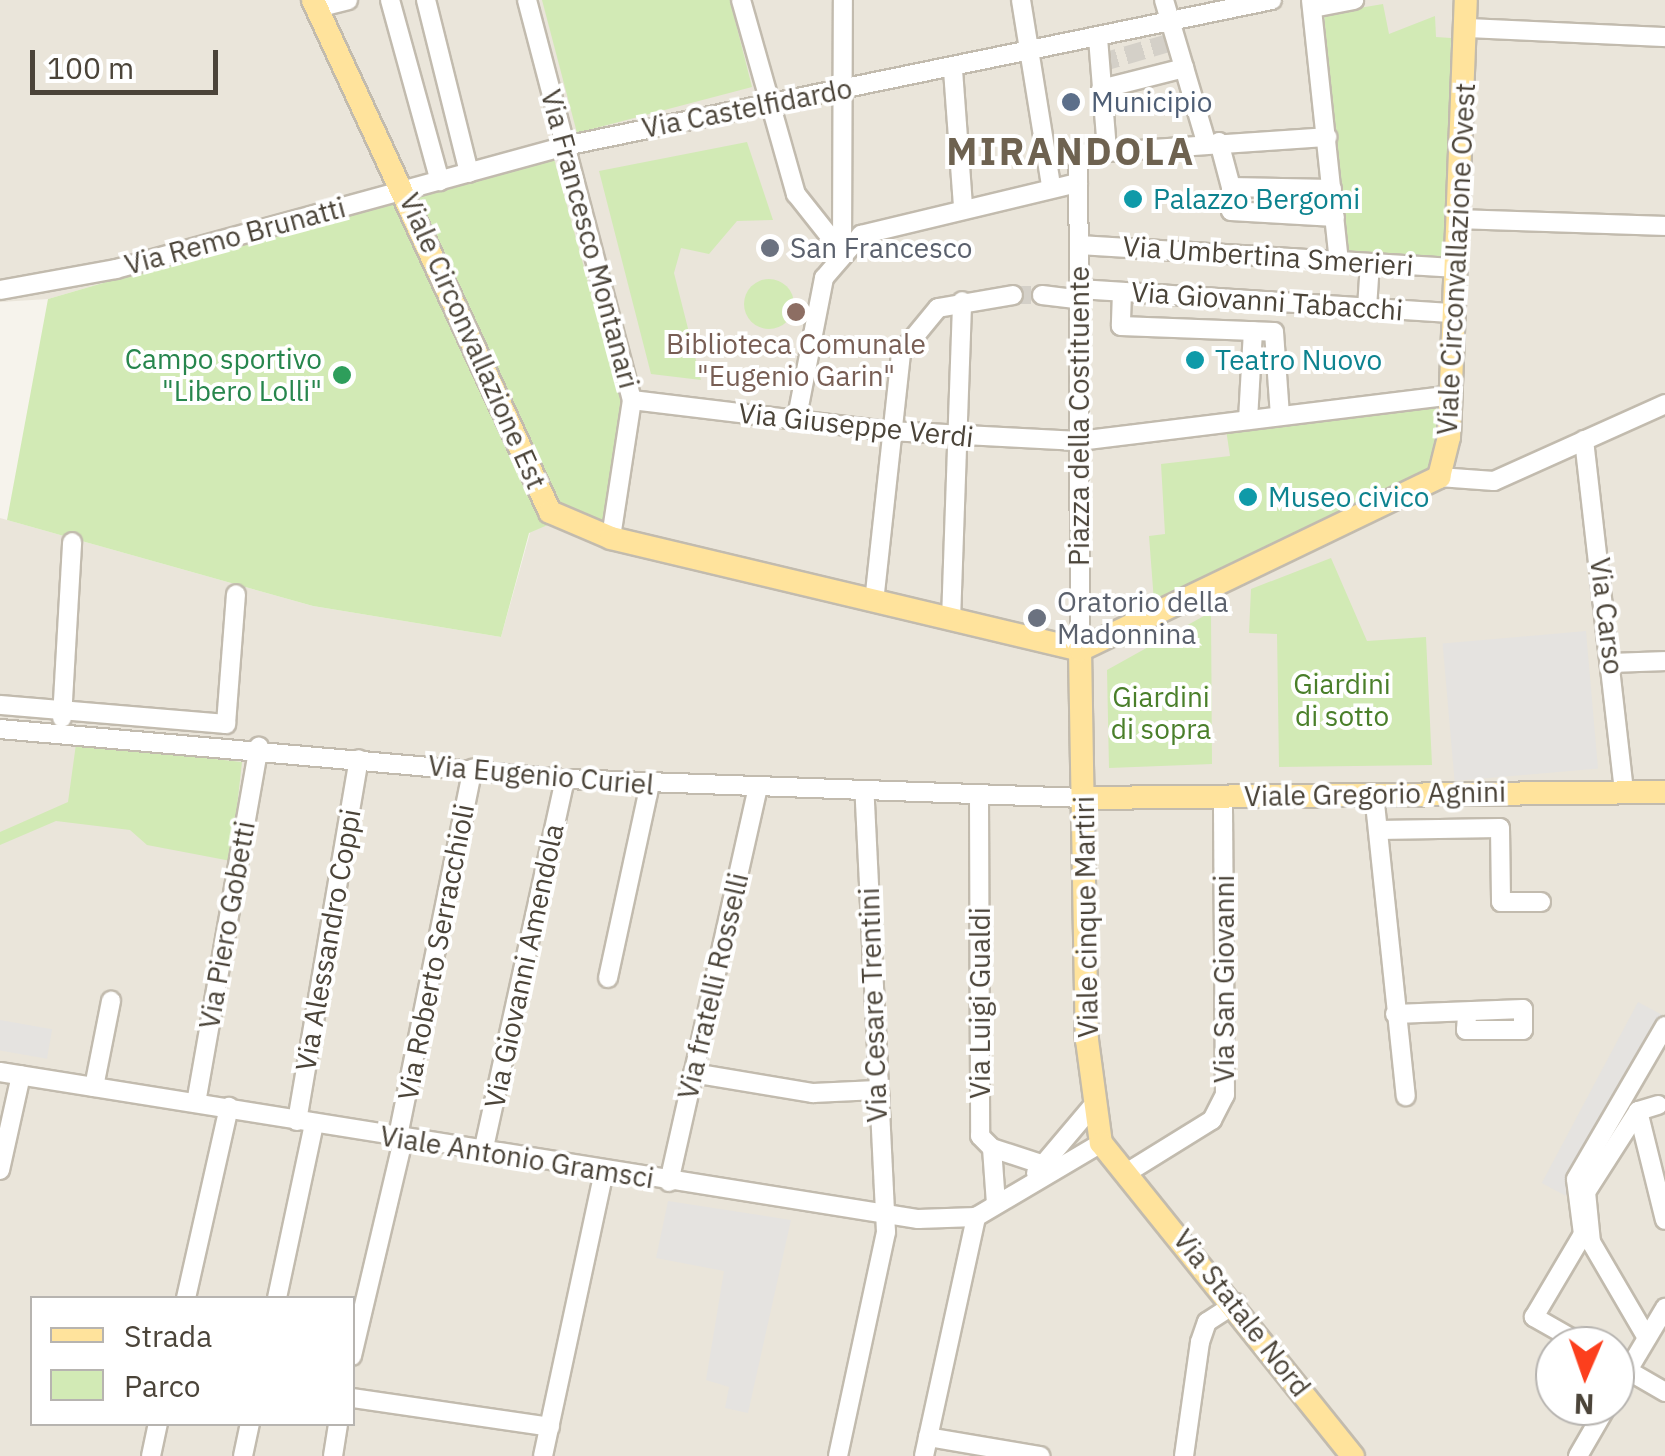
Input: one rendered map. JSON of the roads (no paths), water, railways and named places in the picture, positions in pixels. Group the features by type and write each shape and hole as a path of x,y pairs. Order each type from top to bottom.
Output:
{"main road":[{"name":"Viale Circonvallazione Ovest","path":"1439,477 1451,395 1466,0"},
{"name":"Viale Circonvallazione Est","path":"315,4 407,190 550,512 612,538 1080,650"},
{"path":"1080,650 1439,477"},
{"name":"Viale cinque Martiri","path":"1080,650 1091,1108 1101,1144 1128,1172"},
{"name":"Viale Gregorio Agnini","path":"1084,798 1665,792"},
{"name":"Via Statale Nord","path":"1128,1172 1236,1303 1353,1456"}],"street":[{"path":"315,4 348,0"},
{"path":"390,0 440,180"},
{"path":"426,0 469,173"},
{"name":"Via Francesco Montanari","path":"527,0 632,400 612,538"},
{"path":"741,0 766,100 796,194 842,252"},
{"path":"842,252 846,88 843,0"},
{"path":"1021,0 1052,186"},
{"name":"Via Castelfidardo","path":"469,173 565,146 766,100 953,70 1098,38 1166,9 1272,0"},
{"path":"1339,260 1312,4 1354,0"},
{"path":"1166,9 1184,68 1231,187 1231,211 1335,218"},
{"path":"1466,28 1665,37"},
{"path":"1098,38 1107,151"},
{"path":"1102,89 1184,68"},
{"path":"953,70 963,205"},
{"path":"796,422 824,278 842,252 861,236 963,205 1078,183 1078,154 1326,137"},
{"name":"Via Remo Brunatti","path":"0,290 116,269 469,173"},
{"name":"Piazza della Costituente","path":"1078,183 1080,650"},
{"path":"1231,187 1332,189"},
{"path":"1458,219 1665,226"},
{"name":"Via Umbertina Smerieri","path":"1079,244 1457,268"},
{"path":"1367,308 1370,263"},
{"path":"1122,292 1120,326 1274,332 1280,415"},
{"name":"Via Giovanni Tabacchi","path":"1042,295 1122,292 1454,314"},
{"path":"874,602 901,353 926,318 962,301 1013,295"},
{"path":"951,620 962,301"},
{"path":"1248,420 1253,331"},
{"name":"Via Giuseppe Verdi","path":"632,400 890,431 1080,441 1451,395"},
{"path":"1439,477 1494,481 1665,404"},
{"name":"Via Carso","path":"1584,440 1614,662 1624,792"},
{"path":"61,734 72,542"},
{"path":"225,745 236,594"},
{"path":"1614,662 1665,660"},
{"path":"0,706 226,724"},
{"name":"Via Eugenio Curiel","path":"0,730 225,745 565,779 865,796 1084,798"},
{"name":"Via Piero Gobetti","path":"196,1103 259,748"},
{"name":"Via Alessandro Coppi","path":"276,1296 359,759"},
{"name":"Via Roberto Serracchioli","path":"355,1343 401,1136 473,768"},
{"name":"Via Giovanni Amendola","path":"483,1152 565,779"},
{"path":"608,978 650,784"},
{"name":"Via fratelli Rosselli","path":"669,1182 757,790"},
{"path":"1374,794 1406,1096"},
{"name":"Via Cesare Trentini","path":"838,1456 882,1215 865,796"},
{"name":"Via San Giovanni","path":"1128,1172 1212,1120 1225,1096 1223,796"},
{"name":"Via Luigi Gualdi","path":"979,797 980,1136 992,1148 996,1204"},
{"path":"1378,830 1500,828 1501,902 1542,902"},
{"path":"94,1087 111,1001"},
{"path":"1395,1014 1466,1014"},
{"path":"1550,1326 1534,1317 1582,1234 1576,1180 1665,1026"},
{"name":"Viale Antonio Gramsci","path":"0,1072 882,1215 976,1217"},
{"path":"694,1073 814,1093 877,1090"},
{"path":"0,1170 21,1075"},
{"path":"1629,1087 1662,1107"},
{"path":"1647,1338 1591,1242 1586,1192 1638,1111 1662,1107"},
{"path":"186,1296 229,1108"},
{"path":"1026,1185 1091,1108"},
{"path":"1638,1111 1665,1220"},
{"path":"924,1456 976,1217 1101,1144"},
{"path":"992,1148 1044,1165"},
{"path":"543,1456 604,1171"},
{"path":"1184,1456 1200,1342 1207,1322 1236,1303"},
{"path":"1635,1352 1665,1308"},
{"path":"1635,1375 1665,1392"},
{"path":"355,1398 550,1427"},
{"path":"151,1456 158,1426"},
{"path":"243,1456 250,1426"},
{"path":"332,1456 338,1426"},
{"path":"1578,1456 1595,1426"},
{"path":"928,1437 1040,1456"}],"tunnel":[{"path":"1100,63 1175,41"},
{"path":"1013,295 1042,295"}],"place":[{"name":"Municipio","path":"1071,102"},
{"name":"Palazzo Bergomi","path":"1133,199"},
{"name":"San Francesco","path":"770,248"},
{"name":"Biblioteca Comunale \"Eugenio Garin\"","path":"796,312"},
{"name":"Teatro Nuovo","path":"1195,360"},
{"name":"Campo sportivo \"Libero Lolli\"","path":"342,375"},
{"name":"Museo civico","path":"1248,497"},
{"name":"Oratorio della Madonnina","path":"1037,618"}],"district":[{"name":"MIRANDOLA","path":"1071,151"}],"park label":[{"name":"Giardini di sotto","path":"1342,700"},
{"name":"Giardini di sopra","path":"1161,713"}]}
